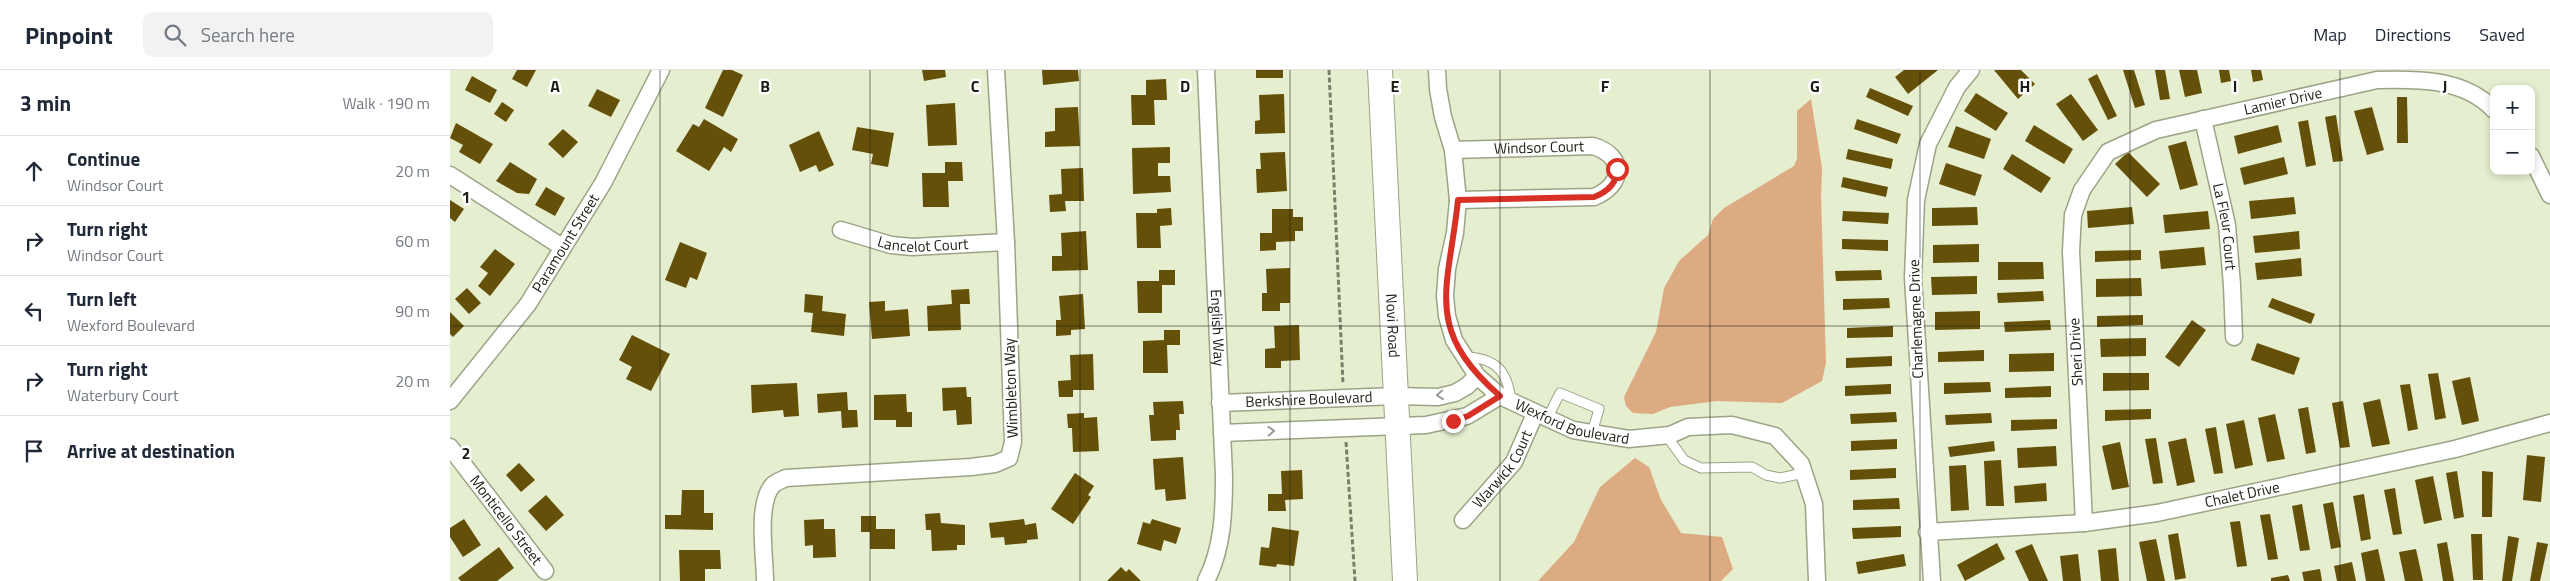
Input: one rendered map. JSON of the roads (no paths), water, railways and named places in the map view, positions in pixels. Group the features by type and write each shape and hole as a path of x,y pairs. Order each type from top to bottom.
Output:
{"main road":[{"name":"Novi Road","path":"1380,70 1405,581"}],"street":[{"name":"Paramount Street","path":"450,401 528,304 603,183 661,70"},
{"name":"Wimbleton Way","path":"766,581 763,512 766,497 773,485 786,478 971,467 995,464 1009,458 1014,442 1006,242 996,70"},
{"name":"English Way","path":"1206,70 1224,520 1214,564 1206,581"},
{"name":"Wexford Boulevard","path":"1437,70 1443,117 1453,150 1458,200 1455,233 1446,269 1445,296 1447,316 1454,340 1477,376 1505,399 1573,430 1629,439 1666,435 1688,428 1732,425 1775,436 1792,453 1804,473 1814,504 1817,581"},
{"name":"Charlemagne Drive","path":"1932,581 1927,532 1913,278 1916,200 1928,144 1957,87 1971,70"},
{"name":"Lamier Drive","path":"2086,183 2108,152 2156,130 2377,80 2413,79 2451,85 2471,94 2490,107"},
{"name":"La Fleur Court","path":"2203,119 2226,225 2232,285 2234,337"},
{"name":"Windsor Court","path":"1453,150 1594,146 1609,153 1615,160 1617,169 1617,178 1611,186 1604,193 1594,197 1458,200"},
{"path":"2535,164 2550,195"},
{"path":"450,175 562,247"},
{"name":"Sheri Drive","path":"2084,523 2071,251 2073,216 2086,183"},
{"name":"Lancelot Court","path":"841,230 890,245 912,247 1006,242"},
{"name":"Berkshire Boulevard","path":"1220,403 1396,396 1438,397 1455,393 1467,386 1477,376"},
{"name":"Berkshire Boulevard","path":"1222,433 1426,425 1460,419 1505,399"},
{"name":"Warwick Court","path":"1463,520 1514,462 1541,416"},
{"name":"Chalet Drive","path":"1927,532 2084,523 2158,513 2455,450 2550,423"},
{"name":"Monticello Street","path":"450,446 545,571"}],"lane":[{"path":"1464,357 1478,358 1491,362 1501,371 1509,382 1505,399"},
{"path":"1541,416 1560,393 1599,409 1592,433"},
{"path":"1666,435 1684,460 1700,468 1752,467 1780,478 1804,473"}]}
